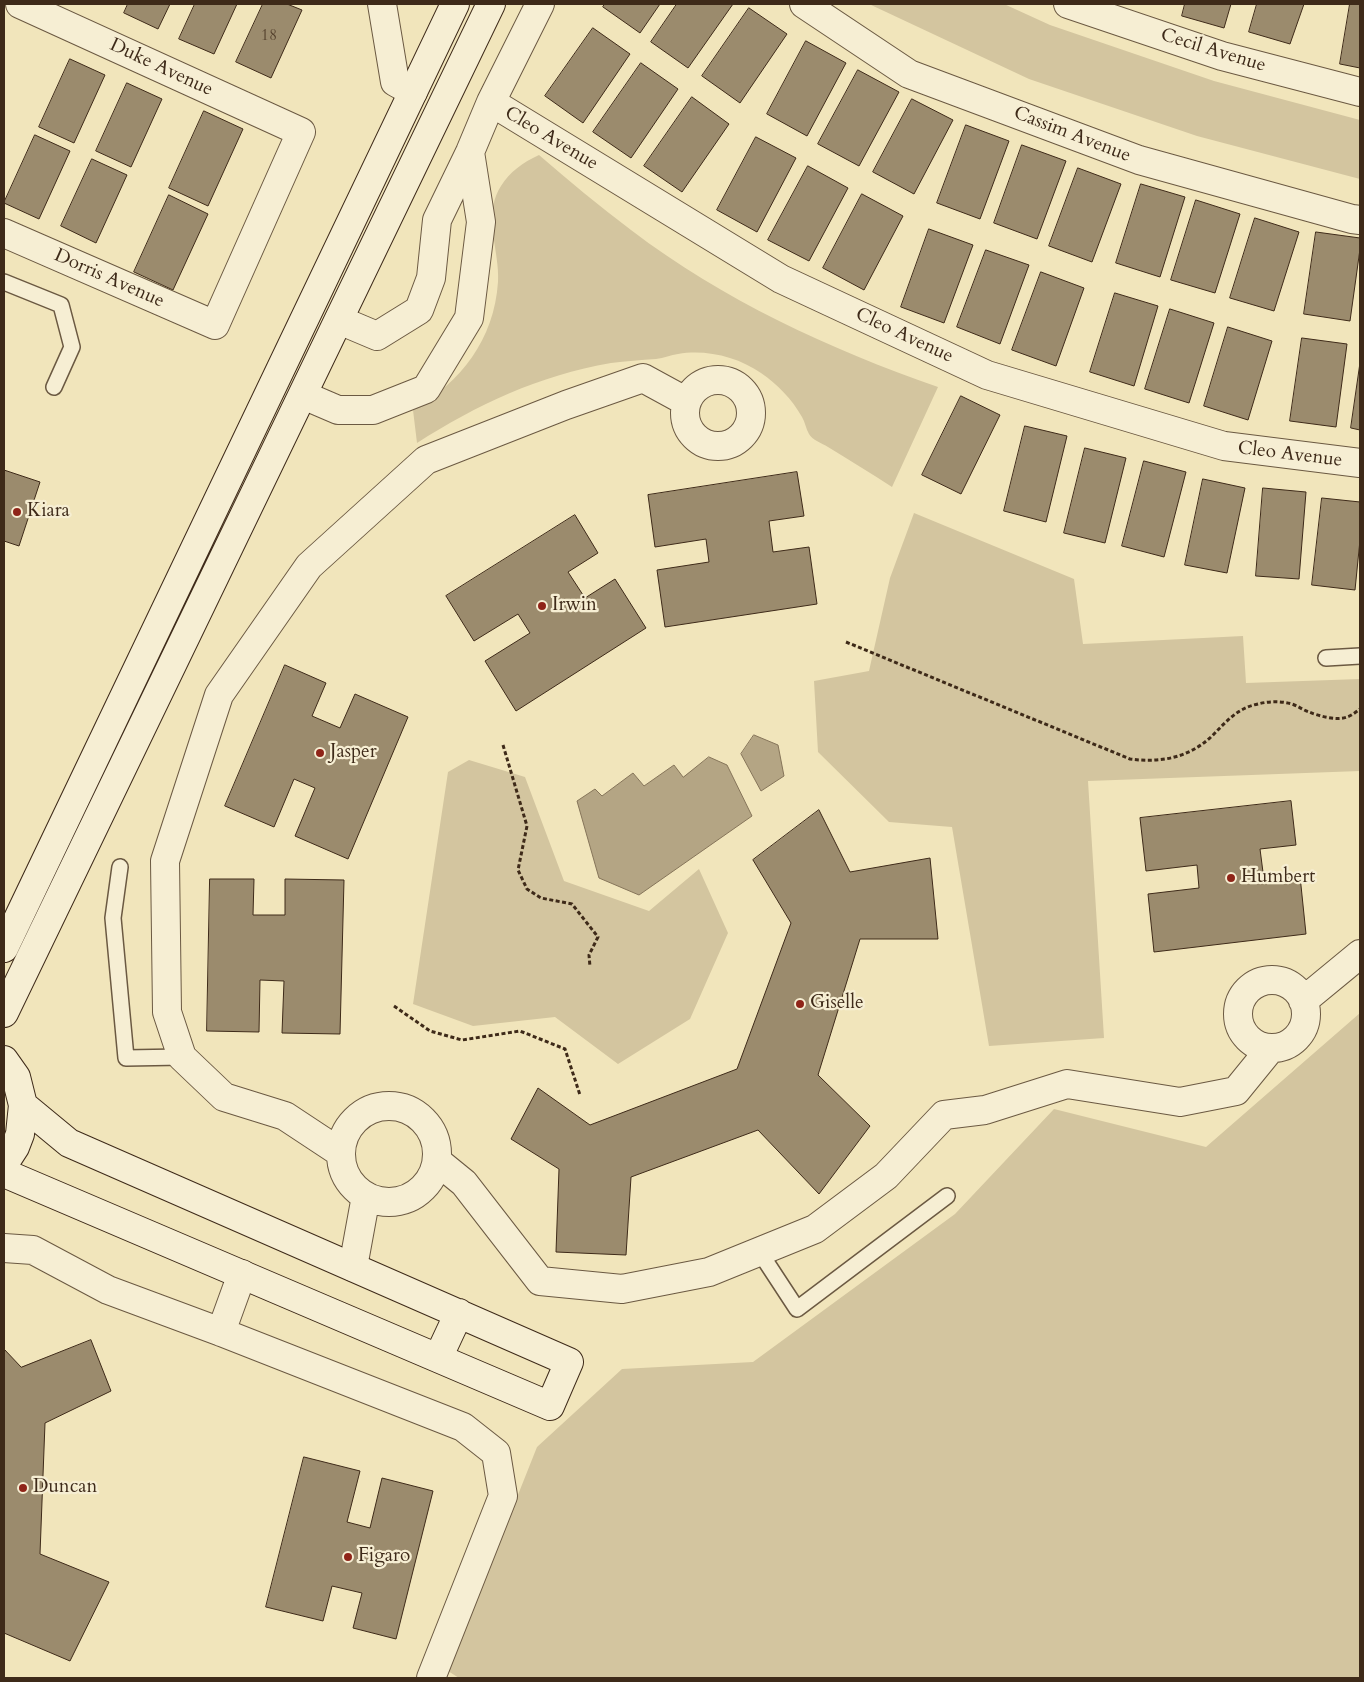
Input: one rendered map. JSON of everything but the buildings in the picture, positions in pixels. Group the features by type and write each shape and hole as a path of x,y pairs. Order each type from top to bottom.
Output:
{"street":[{"name":"Duke Avenue","path":"20,4 301,132 215,325"},
{"path":"382,4 395,82 441,106"},
{"path":"4,948 455,4"},
{"path":"4,1013 491,4"},
{"path":"310,306 377,336 419,310 431,278 437,220 470,152 491,102 540,4"},
{"name":"Cassim Avenue","path":"804,4 910,74 1139,160 1360,220"},
{"name":"Cecil Avenue","path":"1068,4 1222,56 1360,92"},
{"name":"Cleo Avenue","path":"491,102 781,279 987,375 1224,446 1360,463"},
{"path":"275,382 338,410 373,410 426,389 469,318 481,222 470,152"},
{"name":"Dorris Avenue","path":"4,233 215,325"},
{"path":"341,1153 285,1116 224,1097 182,1057 166,1012 165,861 219,695 309,566 426,460 566,405 643,378 687,402"},
{"path":"1303,1001 1360,954"},
{"path":"1266,981 1288,984 1297,991 1303,1001 1306,1012 1304,1024 1300,1034 1292,1042 1282,1047 1260,1046 1243,1033 1239,1023 1238,1012 1246,992 1255,985 1266,981"},
{"path":"437,1161 464,1183 540,1281 622,1289 709,1272 815,1229 886,1176 944,1115 985,1110 1068,1084 1180,1102 1236,1091 1271,1048"},
{"path":"4,1060 16,1077 23,1105 20,1134 15,1147 4,1164"},
{"path":"4,1173 550,1406 569,1362 69,1143 23,1105"},
{"path":"388,1106 402,1108 414,1113 425,1122 433,1134 437,1147 437,1161 433,1173 416,1194 405,1200 378,1201 366,1196 353,1185 344,1170 341,1153 344,1139 352,1124 362,1115 375,1108 388,1106"},
{"path":"353,1267 366,1196"},
{"path":"4,1248 33,1250 108,1290 221,1332 463,1427 496,1454 503,1496 431,1678"},
{"path":"221,1332 242,1274"},
{"path":"438,1358 459,1313"}],"lane":[{"path":"4,282 60,305 72,347 54,387"},
{"path":"1326,658 1360,656"},
{"path":"120,867 113,918 126,1058 182,1057"},
{"path":"759,1251 797,1309 947,1196"}],"path":[{"path":"846,642 1130,760 1148,762 1166,760 1184,754 1211,736 1232,715 1243,708 1256,704 1268,702 1294,704 1309,712 1336,718 1347,717 1360,709"},
{"path":"503,745 527,826 518,870 527,889 541,898 572,904 598,937 589,955 590,968"},
{"path":"394,1006 430,1031 462,1040 520,1031 565,1049 580,1095"}],"shaded area":[{"path":"869,4 1004,4 1050,25 1214,81 1360,120 1360,179 1197,136 1029,79"},
{"path":"539,155 631,230 702,279 817,339 938,387 892,487 812,438 794,404 767,377 752,367 732,359 711,354 675,354 656,359 611,363 558,376 509,393 463,416 417,443 413,410 430,399 460,372 482,341 490,323 498,282 492,219 496,196 508,176 527,161"},
{"path":"914,513 1074,579 1083,644 1243,636 1246,683 1360,679 1360,771 1088,781 1104,1038 989,1046 952,827 889,822 818,752 814,681 869,671 890,578"},
{"path":"754,735 778,745 784,776 761,791 741,754"},
{"path":"709,757 727,765 752,816 639,895 599,878 577,801 595,789 602,796 633,773 644,786 674,765 683,777"},
{"path":"469,760 525,777 564,881 649,911 699,869 728,933 690,1019 618,1064 555,1017 473,1026 413,1004 448,772"},
{"path":"1360,1013 1360,1678 459,1678 448,1671 537,1447 622,1369 753,1362 955,1214 1054,1109 1206,1147"}],"place":[{"name":"Kiara","path":"17,512"},
{"name":"Irwin","path":"542,606"},
{"name":"Jasper","path":"320,753"},
{"name":"Humbert","path":"1231,878"},
{"name":"Giselle","path":"800,1004"},
{"name":"Duncan","path":"23,1488"},
{"name":"Figaro","path":"348,1557"}]}
